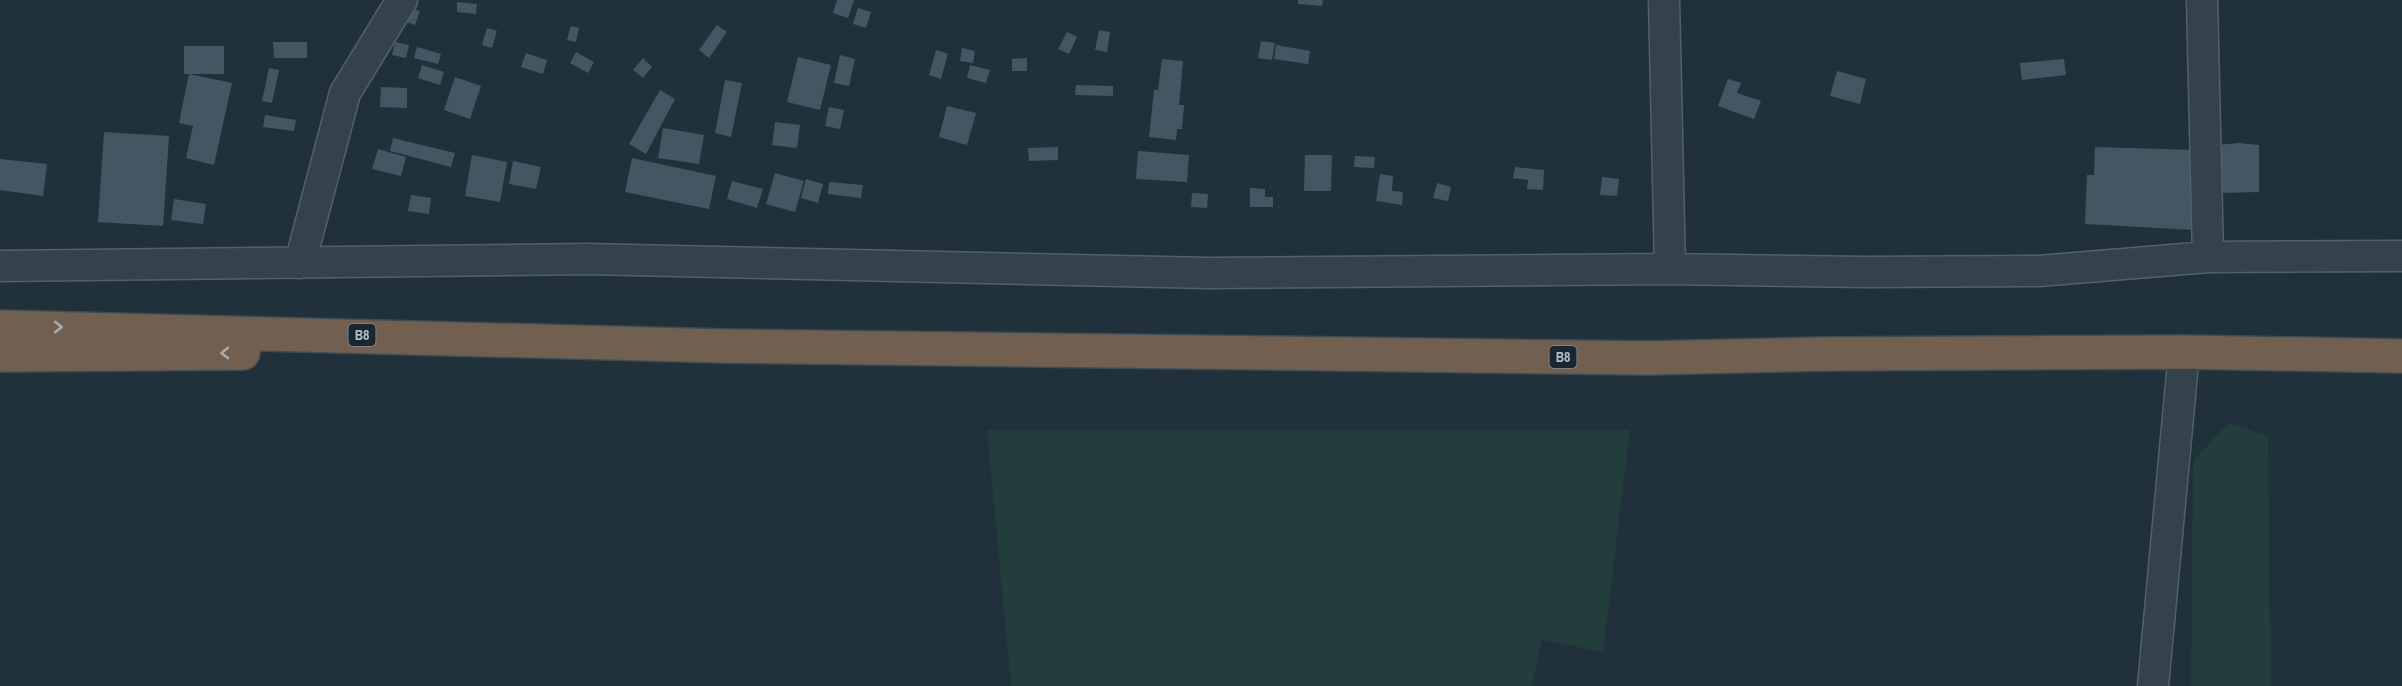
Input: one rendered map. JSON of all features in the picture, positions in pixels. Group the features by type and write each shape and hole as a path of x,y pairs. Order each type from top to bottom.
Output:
{"highway":[{"name":"B8","path":"0,327 724,346 1649,358 1824,354 2184,352 2402,356"},
{"name":"B8","path":"0,355 724,346"}],"street":[{"path":"300,263 345,93 402,0"},
{"path":"1664,0 1670,269"},
{"path":"2202,0 2208,257"},
{"path":"0,266 586,259 1208,273 1670,269 1867,273 2039,271 2208,257 2402,256"},
{"path":"2153,686 2184,352"}],"green space":[{"path":"2228,423 2268,436 2271,686 2191,686 2193,461"},
{"path":"987,430 1630,430 1603,652 1542,640 1532,686 1011,686"}],"building":[{"path":"837,0 854,0 848,18 833,13"},
{"path":"1298,0 1323,0 1322,6 1298,4"},
{"path":"457,2 477,4 476,14 457,12"},
{"path":"411,8 420,11 415,25 406,22"},
{"path":"858,8 871,12 866,28 853,24"},
{"path":"717,25 727,32 709,58 699,50"},
{"path":"571,26 579,28 576,42 567,40"},
{"path":"487,28 497,31 492,48 482,45"},
{"path":"1099,30 1110,32 1107,52 1095,50"},
{"path":"1067,32 1077,37 1069,54 1058,49"},
{"path":"1261,41 1275,43 1272,60 1258,58"},
{"path":"273,42 307,42 307,58 274,58"},
{"path":"395,42 409,45 406,58 392,55"},
{"path":"1276,45 1310,51 1308,64 1274,59"},
{"path":"184,46 224,46 224,74 184,74"},
{"path":"417,47 441,54 438,64 414,58"},
{"path":"962,48 975,51 973,63 960,61"},
{"path":"936,50 948,54 941,79 929,75"},
{"path":"576,52 594,62 588,73 570,63"},
{"path":"526,53 547,60 543,74 521,67"},
{"path":"840,55 855,59 849,86 834,83"},
{"path":"798,57 831,65 820,110 787,102"},
{"path":"643,58 652,67 643,78 633,70"},
{"path":"1027,58 1027,71 1012,71 1012,59"},
{"path":"1162,59 1183,61 1179,105 1184,105 1182,129 1177,129 1176,140 1149,137 1154,90 1158,90"},
{"path":"2064,59 2066,75 2022,80 2020,63"},
{"path":"422,65 444,72 440,85 418,78"},
{"path":"970,65 990,70 986,83 967,78"},
{"path":"269,68 279,70 272,103 262,101"},
{"path":"1837,71 1866,79 1860,104 1830,96"},
{"path":"189,74 232,83 214,165 186,158 193,126 179,123"},
{"path":"455,77 481,86 470,119 444,110"},
{"path":"1728,79 1741,83 1737,93 1761,101 1754,119 1718,106"},
{"path":"725,80 742,83 731,137 715,133"},
{"path":"1076,85 1113,86 1113,96 1075,95"},
{"path":"381,87 407,88 407,108 380,107"},
{"path":"660,90 675,99 646,154 629,144"},
{"path":"947,106 976,113 967,145 939,137"},
{"path":"829,107 844,110 840,129 825,126"},
{"path":"265,115 296,120 294,131 263,127"},
{"path":"775,122 800,125 797,148 772,145"},
{"path":"663,128 704,135 699,164 658,158"},
{"path":"104,132 169,136 163,226 98,222"},
{"path":"393,138 455,153 451,167 390,151"},
{"path":"2239,143 2259,145 2259,192 2221,193 2217,145"},
{"path":"1058,147 1058,160 1029,161 1028,148"},
{"path":"2095,147 2195,150 2194,230 2085,224 2087,175 2094,175"},
{"path":"378,149 406,157 401,176 372,169"},
{"path":"1138,151 1189,155 1187,182 1136,179"},
{"path":"472,155 507,162 500,202 465,196"},
{"path":"1305,155 1332,155 1331,191 1304,191"},
{"path":"1355,156 1375,157 1374,168 1354,167"},
{"path":"632,158 716,176 709,209 625,192"},
{"path":"0,159 47,164 43,196 0,190"},
{"path":"513,161 541,167 536,189 509,184"},
{"path":"1515,167 1544,170 1543,190 1527,189 1528,180 1513,178"},
{"path":"775,173 804,181 795,212 766,204"},
{"path":"1380,174 1393,176 1392,191 1403,192 1402,205 1376,201"},
{"path":"1602,177 1619,179 1617,196 1600,195"},
{"path":"806,179 823,184 818,203 801,198"},
{"path":"732,181 763,189 757,208 727,199"},
{"path":"829,182 863,185 861,198 828,194"},
{"path":"1437,183 1451,187 1448,201 1433,198"},
{"path":"1250,188 1265,189 1265,197 1273,197 1273,207 1250,207"},
{"path":"1192,193 1208,194 1207,208 1191,207"},
{"path":"411,195 431,198 429,214 408,211"},
{"path":"174,199 206,204 203,224 171,220"}]}
